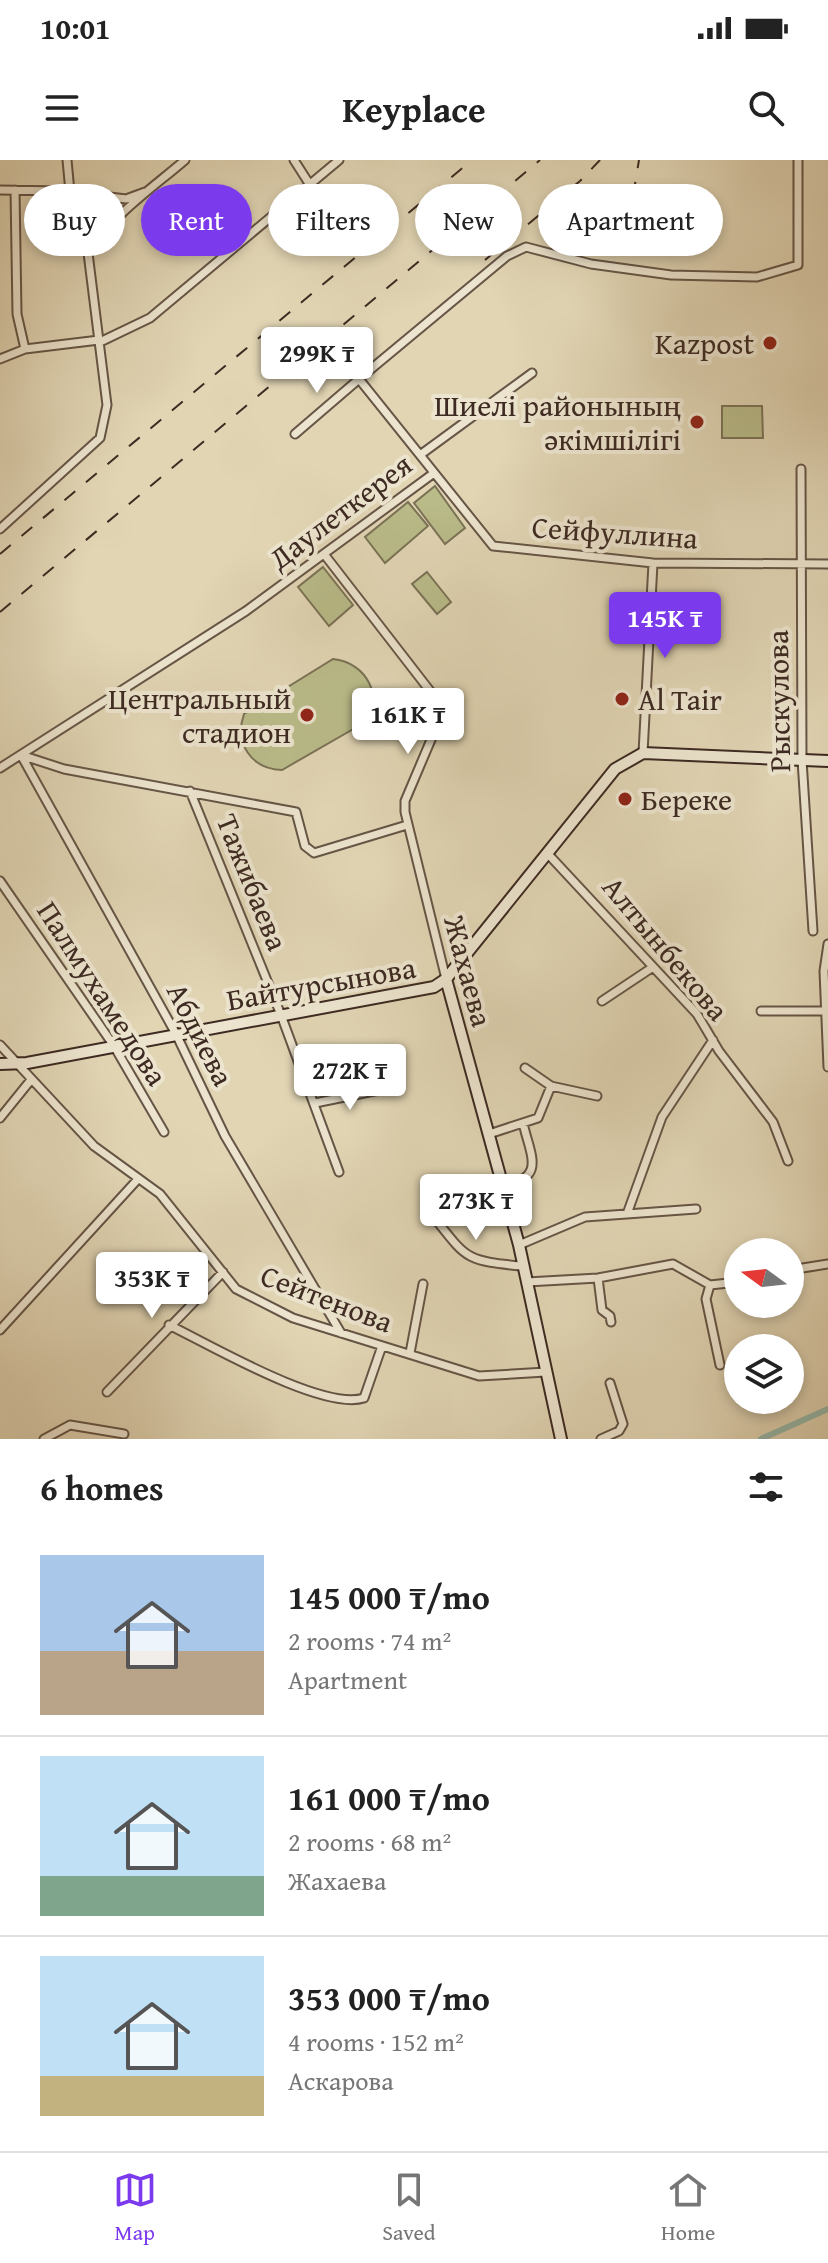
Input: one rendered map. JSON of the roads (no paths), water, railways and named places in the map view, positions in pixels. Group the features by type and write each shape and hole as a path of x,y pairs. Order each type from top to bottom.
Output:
{"main road":[{"path":"643,753 828,761"},
{"name":"Байтурсынова","path":"6,1062 27,1063 434,987 446,979 615,769 643,753"},
{"name":"Жахаева","path":"446,979 519,1245 561,1439"}],"street":[{"path":"67,160 69,184"},
{"path":"158,184 185,160"},
{"path":"294,160 309,184"},
{"path":"311,184 339,160"},
{"path":"295,434 507,256 526,247 591,264 671,275 757,277 798,265 798,160"},
{"path":"0,190 24,190"},
{"path":"15,190 17,314 25,349"},
{"path":"0,529 100,438 107,405 88,253 101,233 141,199"},
{"path":"0,359 25,349 100,341 150,318 268,220"},
{"path":"420,455 532,373"},
{"name":"Даулеткерея","path":"0,768 246,611 434,473 359,379"},
{"name":"Рыскулова","path":"801,469 802,760 813,931"},
{"name":"Сейфуллина","path":"434,473 493,546 653,563 828,564"},
{"name":"Жахаева","path":"324,554 444,709 405,801 407,825 446,979"},
{"path":"643,753 653,563"},
{"path":"21,755 64,769 296,812 305,846 314,853 407,825"},
{"name":"Абдиева","path":"21,755 176,1034 225,1136 341,1333"},
{"name":"Тажибаева","path":"190,791 281,1015 339,1172"},
{"name":"Алтынбекова","path":"548,854 574,878 697,1014 773,1122 788,1161"},
{"name":"Палмухамедова","path":"0,881 114,1046 164,1132"},
{"path":"826,947 828,1067"},
{"path":"602,1001 653,967"},
{"path":"761,1011 825,1011"},
{"path":"627,1214 662,1117 713,1040"},
{"name":"Сейтенова","path":"0,1045 6,1062 30,1081 94,1146 160,1194 236,1289 293,1318 479,1376 546,1372"},
{"path":"525,1068 551,1086 597,1096"},
{"path":"0,1118 30,1081"},
{"path":"489,1134 538,1118 551,1086"},
{"path":"315,1103 379,1090"},
{"path":"503,1188 530,1177 534,1167 523,1123"},
{"path":"0,1330 138,1179"},
{"path":"519,1245 585,1217 696,1209"},
{"path":"433,1216 459,1251 495,1263 522,1266"},
{"path":"527,1282 598,1278 673,1264 710,1285 724,1284"},
{"path":"804,1268 828,1264"},
{"path":"107,1392 223,1272"},
{"path":"598,1278 602,1310 610,1316 611,1322"},
{"path":"410,1353 423,1284"},
{"path":"710,1285 706,1299 720,1365"},
{"path":"169,1325 293,1386 353,1401 364,1398 382,1346"},
{"path":"601,1439 619,1431 623,1424 610,1383"},
{"path":"46,1439 70,1425 124,1434"}],"waterway":[{"path":"761,1439 828,1409"}],"railway":[{"path":"0,554 472,160"},
{"path":"0,612 540,160"},
{"path":"485,260 580,181 600,160"},
{"path":"635,184 639,160"}],"place":[{"name":"Kazpost","path":"770,343"},
{"name":"Шиелі районының әкімшілігі","path":"697,422"},
{"name":"Al Tair","path":"622,699"},
{"name":"Центральный стадион","path":"307,715"},
{"name":"Береке","path":"625,799"}]}
